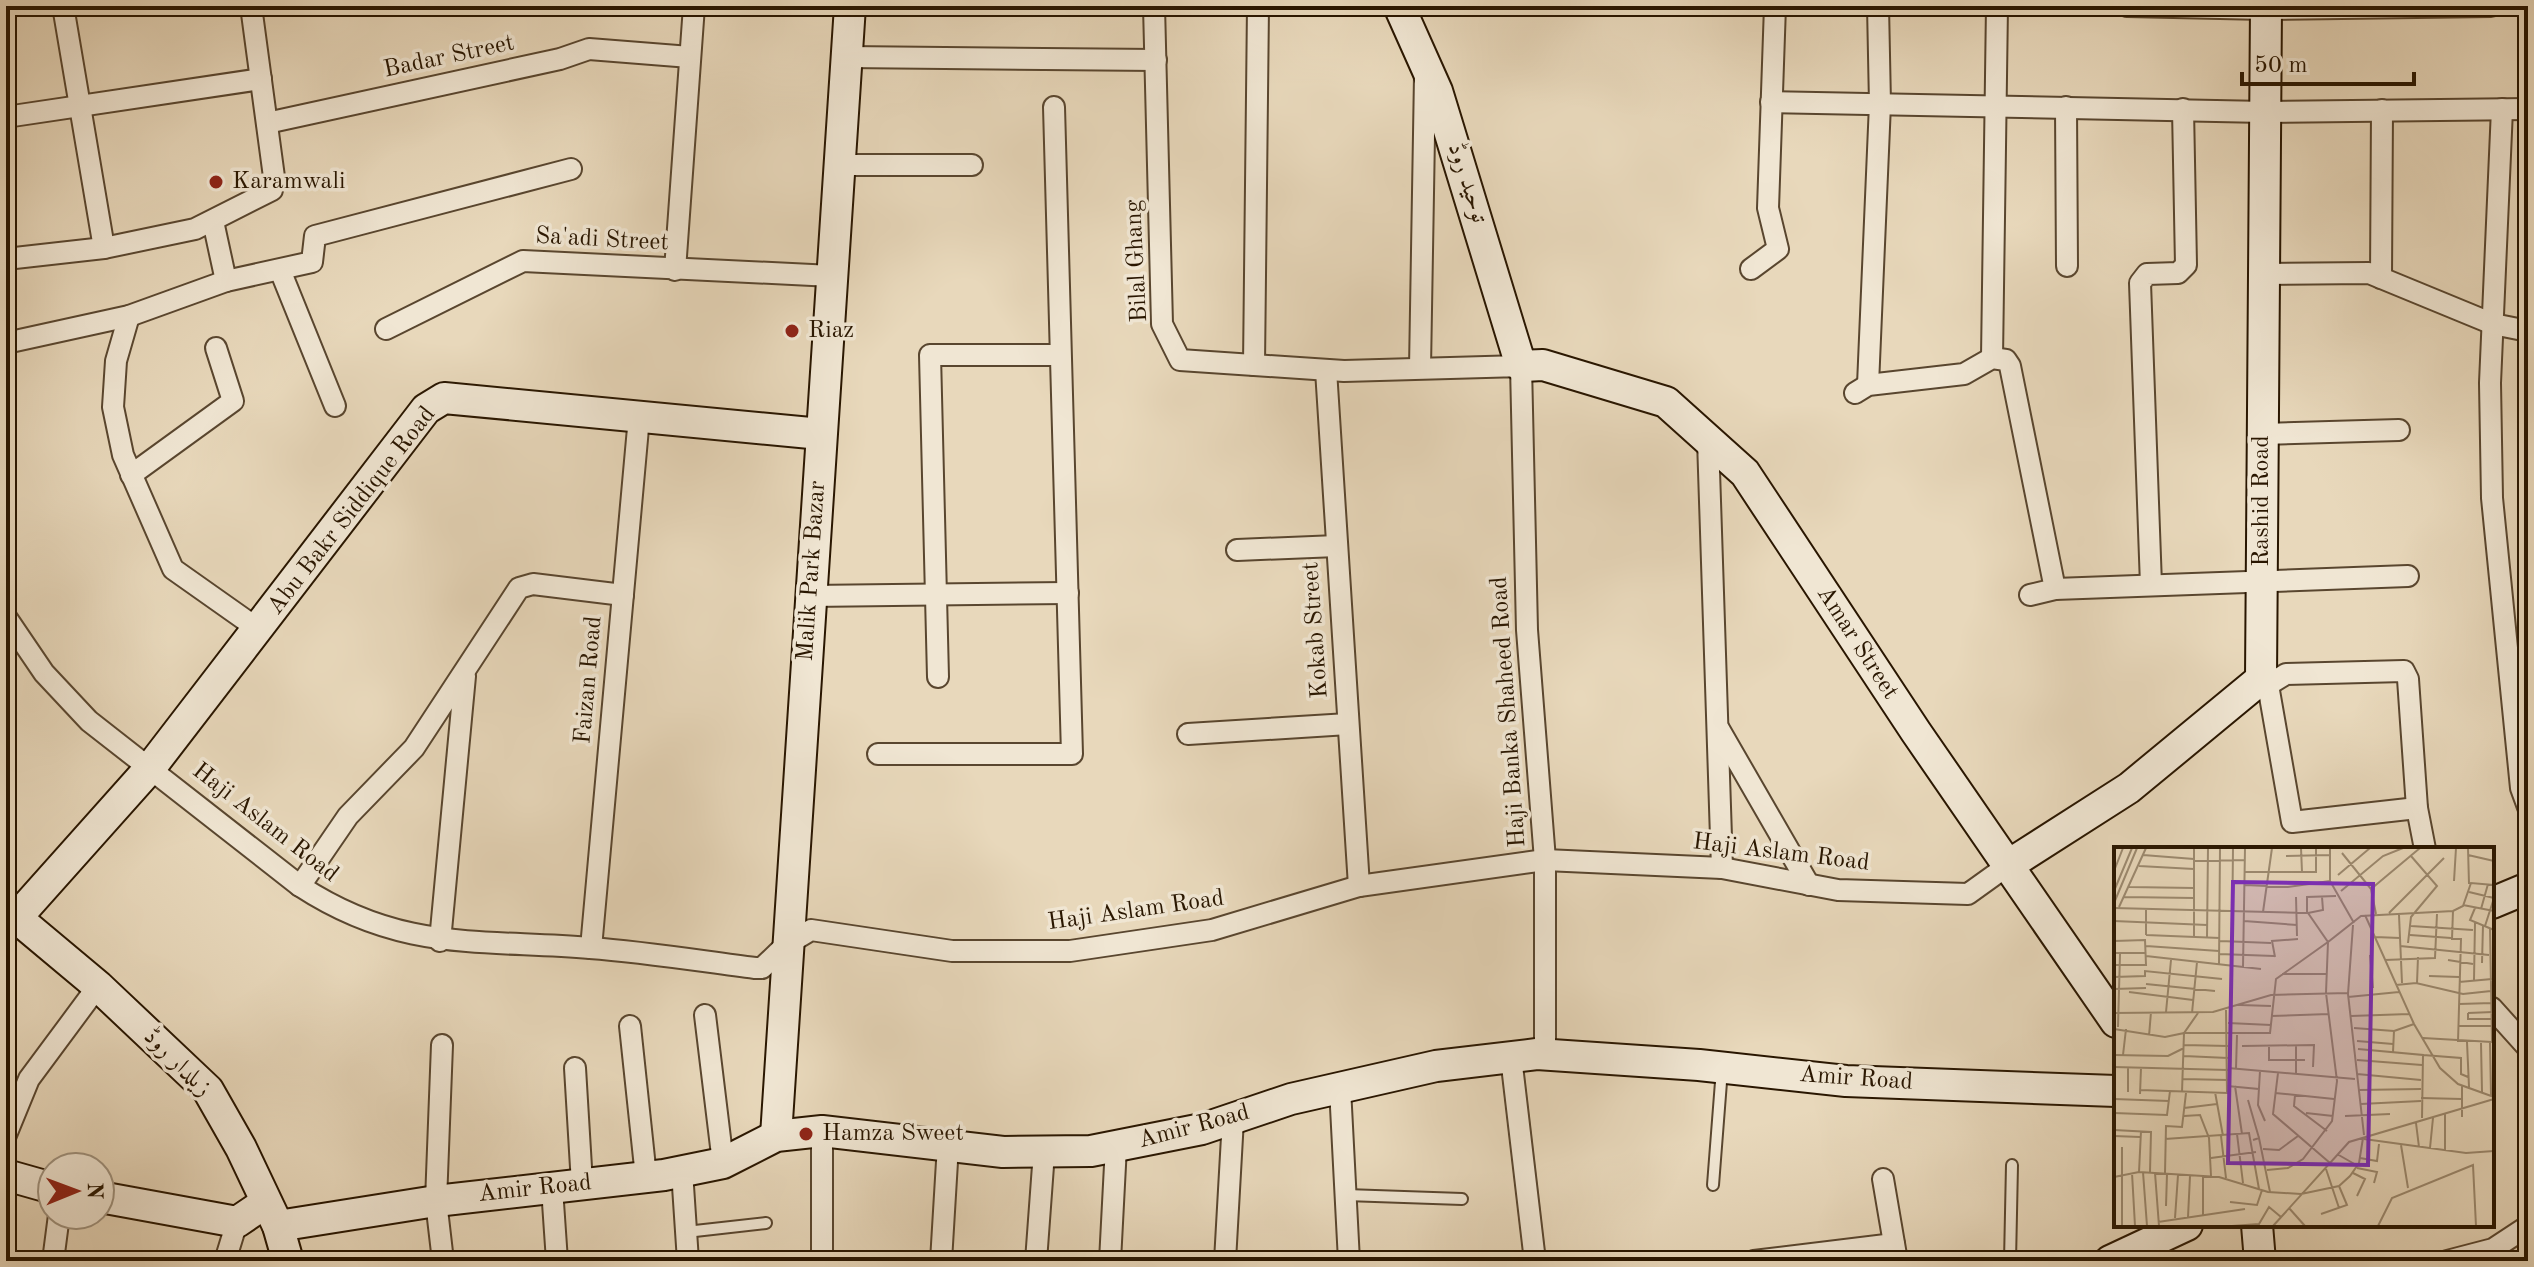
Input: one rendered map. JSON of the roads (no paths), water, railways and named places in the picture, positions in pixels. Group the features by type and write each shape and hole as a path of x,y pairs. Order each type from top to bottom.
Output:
{"street":[{"path":"63,6 104,248"},
{"path":"6,259 104,248 195,229 272,190 267,123 251,6"},
{"path":"675,270 694,6"},
{"name":"Malik Park Bazar","path":"776,1136 786,945 850,6"},
{"name":"Bilal Ghang","path":"1154,6 1162,324 1180,360 1326,370 1521,366"},
{"path":"1254,365 1258,6"},
{"name":"توحید روڈ","path":"1399,6 1446,119 1521,366"},
{"path":"1751,269 1778,249 1768,208 1775,6"},
{"path":"1878,6 1880,104 1861,389 1964,374 1992,358 2006,360 2010,366 2055,589"},
{"path":"1992,358 1998,105 1997,6"},
{"path":"2127,6 2491,6"},
{"name":"Rashid Road","path":"2265,682 2262,580 2266,8"},
{"name":"Badar Street","path":"267,123 560,59 589,49 690,57"},
{"path":"847,57 1156,60"},
{"path":"1420,368 1425,64"},
{"path":"6,117 261,79"},
{"path":"1771,102 2265,112 2528,109"},
{"path":"878,754 1072,754 1054,107"},
{"path":"2066,107 2067,266"},
{"path":"2151,585 2140,283 2147,274 2178,273 2186,265 2183,109"},
{"path":"2502,109 2493,324 2492,498 2521,788 2528,807"},
{"path":"2381,278 2382,110"},
{"path":"840,165 972,165"},
{"path":"6,343 129,316 226,281 312,262 315,236 571,169"},
{"path":"213,221 226,281"},
{"name":"Sa'adi Street","path":"386,329 514,263 832,276"},
{"path":"280,270 335,406"},
{"path":"2264,274 2369,273 2493,324 2528,331"},
{"path":"129,316 116,361 113,407 123,455 131,475 173,569 258,629"},
{"path":"131,475 233,401 216,348"},
{"path":"938,677 930,355 1060,355"},
{"name":"Amar Street","path":"1521,366 1543,365 1666,402 1745,473 2007,866 2114,1019"},
{"name":"Haji Banka Shaheed Road","path":"1521,366 1527,630 1545,860 1545,1055"},
{"name":"Kokab Street","path":"1326,370 1359,886"},
{"name":"Abu Bakr Siddique Road","path":"12,912 151,767 426,409 444,398 821,434"},
{"name":"Faizan Road","path":"591,948 639,417"},
{"path":"2263,434 2399,430"},
{"path":"1708,440 1722,868"},
{"path":"1237,550 1337,546"},
{"path":"2030,595 2055,589 2408,576"},
{"path":"300,886 348,816 414,748 519,588 526,584 623,595"},
{"path":"810,596 1068,593"},
{"name":"Haji Aslam Road","path":"6,617 44,673 89,721 300,886 334,909 399,932 440,941 591,948 755,968 769,963 786,945 811,930 952,951 1070,951 1212,930 1359,886 1545,860 1722,868 1838,890 1968,894 2007,866"},
{"path":"2007,866 2129,788 2265,682 2286,674 2404,671 2408,679 2417,808 2425,847"},
{"path":"440,941 465,672"},
{"path":"2265,682 2292,822 2417,808"},
{"path":"1188,734 1348,724"},
{"path":"1717,726 1809,885"},
{"path":"2494,902 2528,888"},
{"name":"زیلدار روڈ","path":"12,912 98,986 208,1090 241,1148 272,1215 288,1261"},
{"path":"6,1135 29,1079 98,986"},
{"path":"2494,1010 2528,1048"},
{"path":"705,1015 723,1163"},
{"path":"630,1026 646,1177"},
{"path":"442,1045 436,1201 443,1261"},
{"name":"Amir Road","path":"272,1215 436,1201 646,1177 723,1163 776,1136 822,1131 1003,1152 1116,1146 1202,1129 1291,1099 1436,1066 1511,1057 1545,1055 1722,1067 1846,1081 2114,1091"},
{"path":"1511,1057 1535,1261"},
{"path":"575,1068 582,1184"},
{"path":"1340,1088 1349,1259"},
{"path":"1225,1261 1233,1119"},
{"path":"822,1131 822,1261"},
{"path":"941,1261 948,1145"},
{"path":"1110,1261 1116,1146"},
{"path":"1036,1261 1044,1152"},
{"path":"682,1171 688,1261"},
{"path":"6,1175 36,1183"},
{"path":"1754,1261 1896,1253 1883,1179"},
{"path":"552,1188 557,1261"},
{"path":"116,1200 237,1222 272,1215"},
{"path":"225,1261 237,1222"},
{"path":"2447,1261 2497,1255 2528,1226"},
{"path":"2110,1261 2183,1227"},
{"path":"2257,1227 2260,1261"},
{"path":"53,1261 57,1231"}],"lane":[{"path":"1713,1185 1722,1067"},
{"path":"2010,1261 2012,1165"},
{"path":"1346,1195 1462,1199"},
{"path":"686,1232 766,1223"},
{"path":"1349,1259 1405,1261"}],"place":[{"name":"Karamwali","path":"216,182"},
{"name":"Riaz","path":"792,331"},
{"name":"Hamza Sweet","path":"806,1134"}]}
